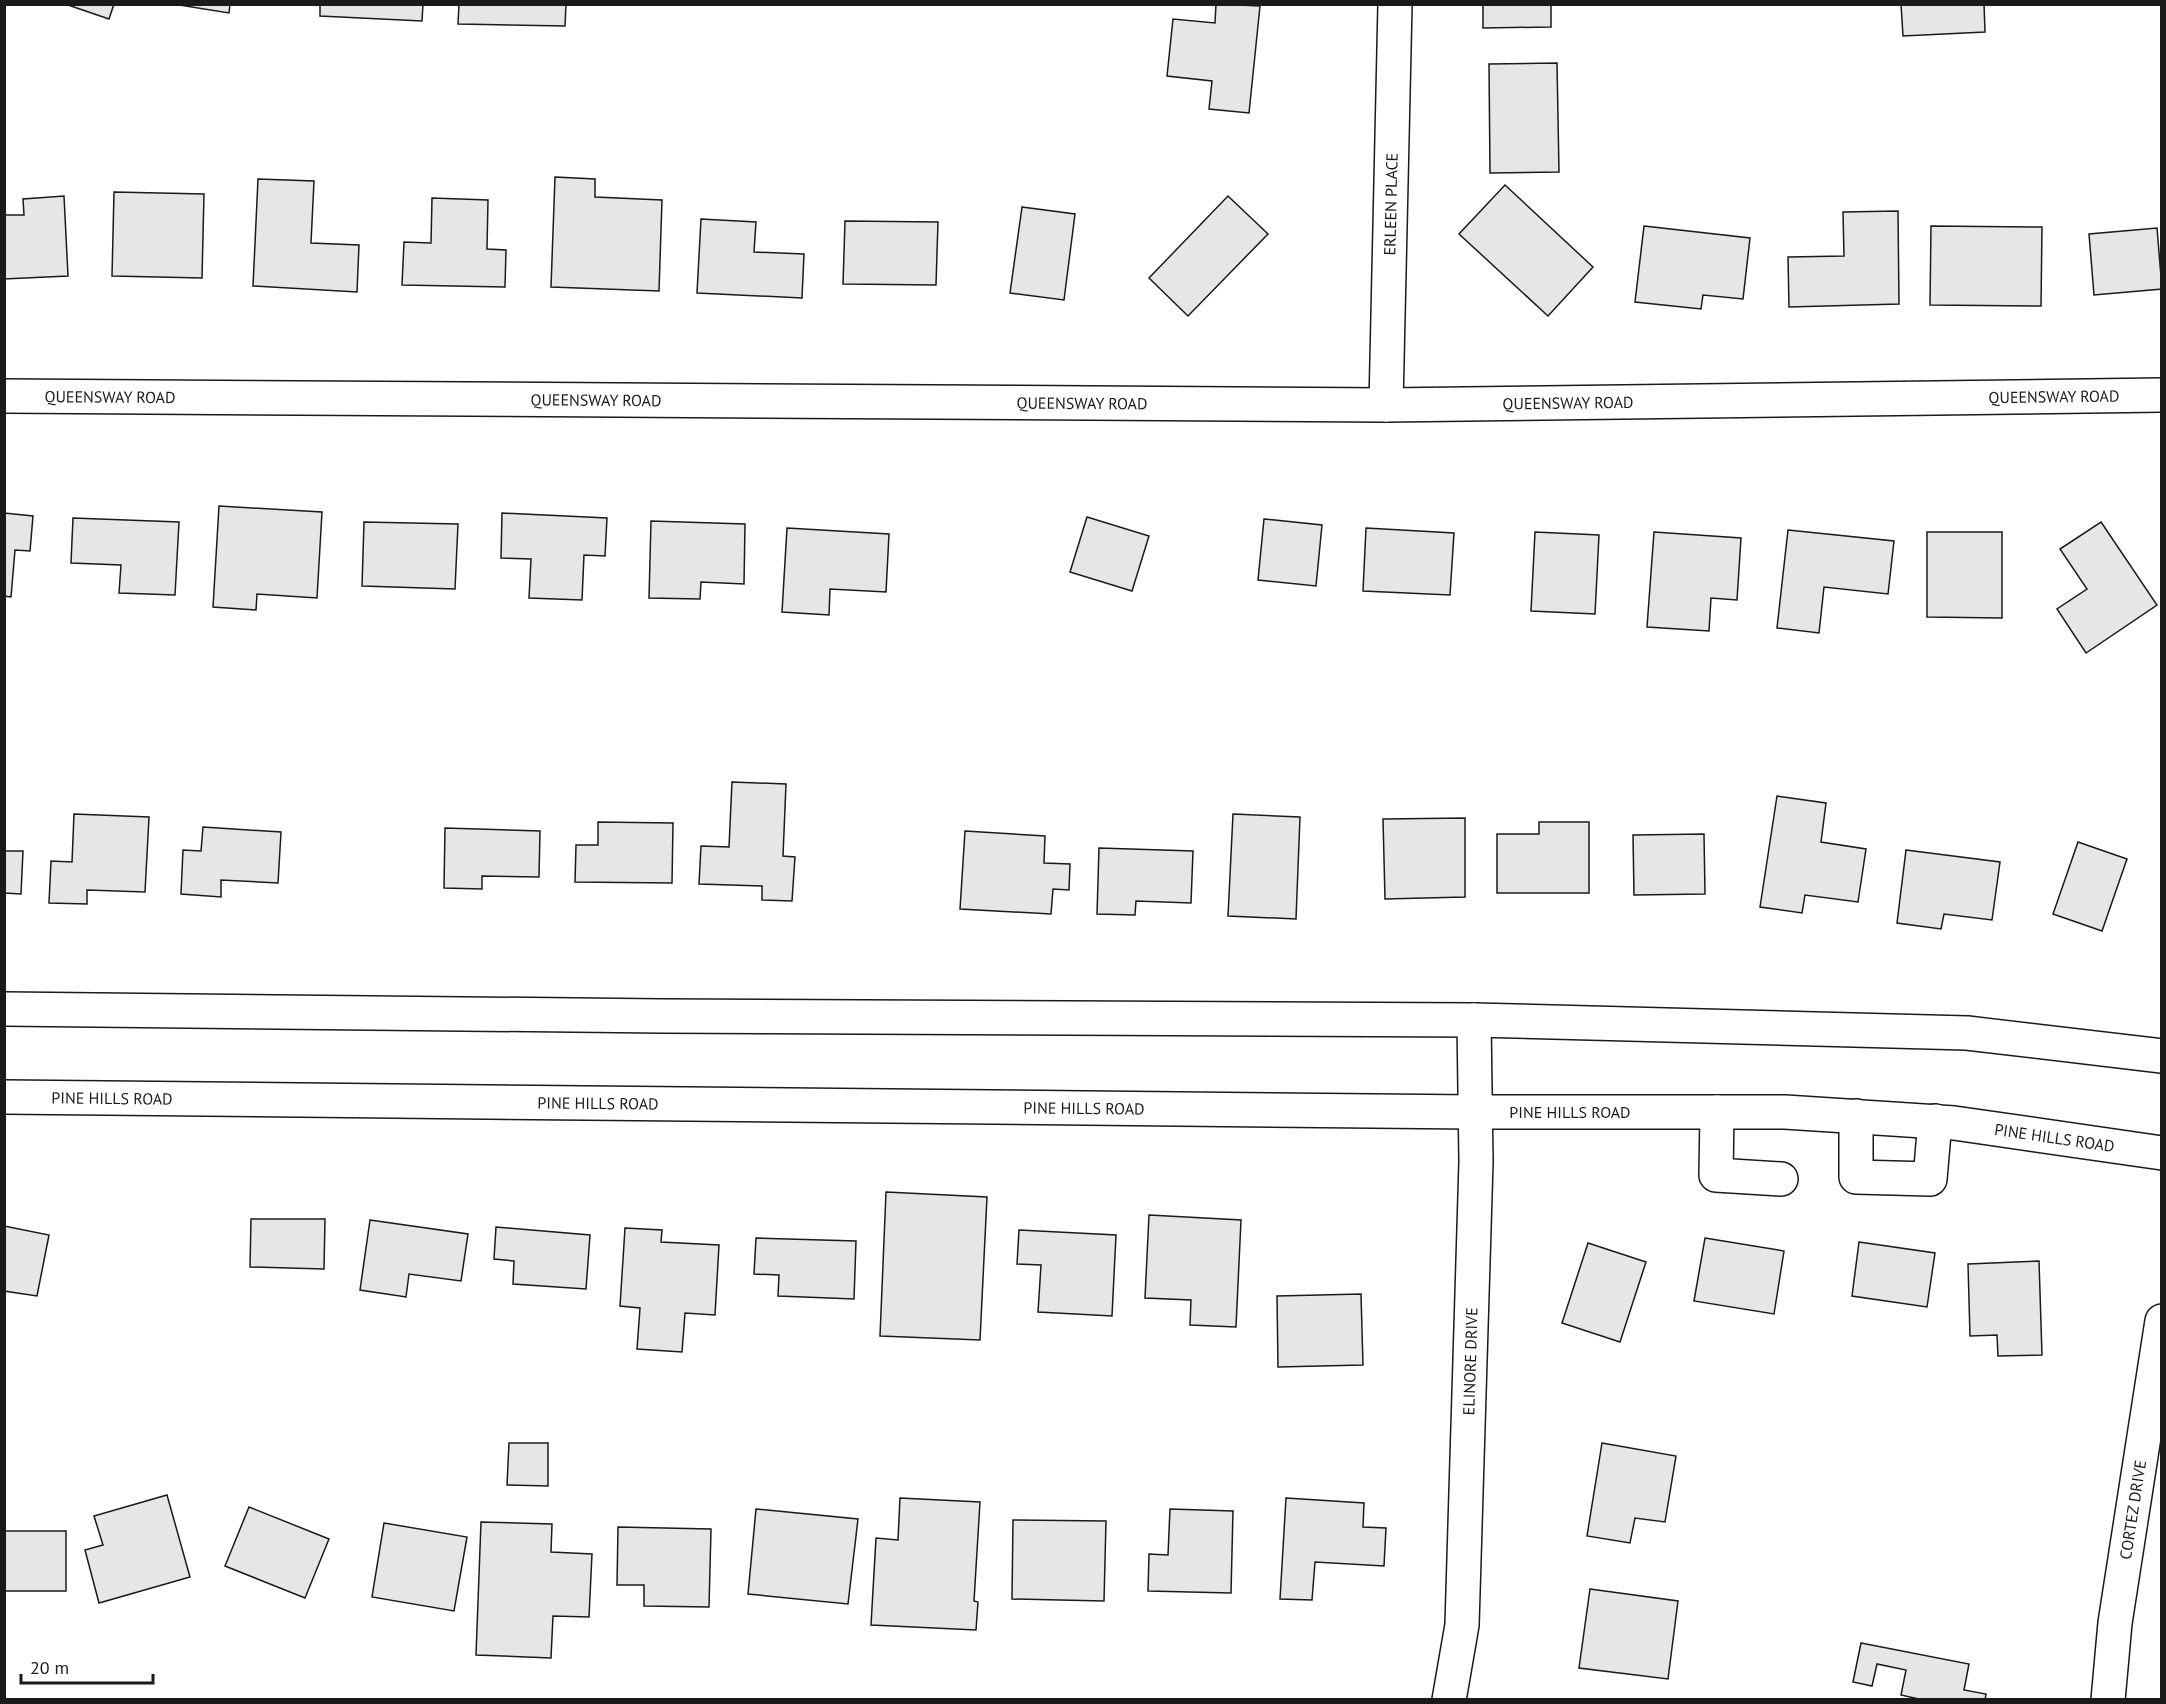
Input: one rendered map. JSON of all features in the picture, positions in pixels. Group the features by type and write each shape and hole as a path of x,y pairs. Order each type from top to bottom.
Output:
{"main road":[{"name":"ERLEEN PLACE","path":"1386,405 1395,4"},
{"name":"QUEENSWAY ROAD","path":"4,396 1386,405 2162,395"},
{"path":"4,1010 1474,1020 1967,1033 2162,1056"},
{"name":"ELINORE DRIVE","path":"1449,1700 1462,1625 1476,1162 1474,1020"},
{"name":"PINE HILLS ROAD","path":"4,1097 1475,1112 1785,1112 1935,1121 2162,1153"},
{"path":"1717,1112 1716,1175 1781,1179"},
{"path":"1856,1116 1856,1178 1930,1179 1935,1121"},
{"name":"CORTEZ DRIVE","path":"2108,1700 2115,1623 2162,1321"}],"building":[{"path":"65,4 114,4 109,19"},
{"path":"173,4 230,4 229,13"},
{"path":"320,4 423,4 422,21 320,16"},
{"path":"459,4 566,4 565,26 458,24"},
{"path":"1216,4 1260,6 1249,113 1209,109 1212,81 1167,76 1173,19 1215,23"},
{"path":"1483,4 1551,4 1551,27 1483,28"},
{"path":"1901,4 1984,4 1985,32 1903,36"},
{"path":"1557,63 1559,172 1490,173 1489,64"},
{"path":"555,177 595,179 595,197 662,200 659,291 551,287"},
{"path":"258,179 314,181 311,243 359,245 357,292 253,286"},
{"path":"1505,185 1593,267 1548,316 1459,234"},
{"path":"114,192 204,194 202,278 112,276"},
{"path":"64,196 68,276 4,279 4,215 24,215 23,199"},
{"path":"1228,196 1268,234 1188,316 1149,278"},
{"path":"432,198 488,200 487,249 506,250 505,287 402,285 404,242 431,243"},
{"path":"1022,207 1075,214 1064,300 1010,293"},
{"path":"1898,211 1899,304 1789,307 1788,257 1844,256 1843,212"},
{"path":"701,219 756,222 754,252 804,254 802,298 697,293"},
{"path":"845,221 938,222 936,285 843,284"},
{"path":"1644,226 1750,238 1743,299 1703,295 1701,309 1635,302"},
{"path":"1931,226 2042,227 2041,306 1930,305"},
{"path":"2157,228 2162,289 2094,295 2089,234"},
{"path":"219,506 322,512 317,598 257,594 256,610 213,607"},
{"path":"4,513 33,516 30,551 15,550 11,597 4,596"},
{"path":"502,513 607,518 605,556 584,555 582,600 529,598 531,559 501,558"},
{"path":"1087,517 1149,536 1132,591 1070,572"},
{"path":"73,518 179,522 175,595 119,593 121,565 71,563"},
{"path":"1264,519 1322,525 1316,586 1258,580"},
{"path":"651,521 745,524 744,584 701,582 700,599 649,598"},
{"path":"364,522 458,524 455,589 362,586"},
{"path":"2101,522 2157,605 2086,653 2057,609 2087,589 2060,549"},
{"path":"787,528 889,534 886,592 830,589 829,615 782,612"},
{"path":"1366,528 1454,533 1450,595 1363,591"},
{"path":"1788,530 1894,541 1888,594 1824,587 1819,633 1777,628"},
{"path":"1535,532 1599,535 1595,614 1531,611"},
{"path":"1654,532 1741,538 1737,600 1711,598 1709,631 1647,627"},
{"path":"1927,532 2002,532 2002,618 1927,617"},
{"path":"732,782 786,784 783,856 795,857 792,901 762,900 762,886 699,884 701,846 729,847"},
{"path":"1777,796 1826,803 1821,842 1866,849 1858,902 1805,895 1802,913 1760,907"},
{"path":"74,814 149,817 145,892 87,890 87,904 49,903 51,861 72,862"},
{"path":"1233,814 1300,817 1296,919 1228,916"},
{"path":"1465,818 1465,897 1385,899 1383,819"},
{"path":"598,822 673,823 672,883 575,882 576,845 598,845"},
{"path":"1539,822 1589,822 1589,893 1497,893 1497,834 1539,834"},
{"path":"203,827 281,832 278,883 221,880 221,897 181,894 183,850 201,851"},
{"path":"445,828 540,831 539,877 482,876 482,889 444,888"},
{"path":"965,831 1045,836 1044,863 1070,864 1069,890 1053,889 1051,914 960,909"},
{"path":"1704,834 1705,894 1634,895 1633,835"},
{"path":"2078,842 2127,859 2102,931 2053,914"},
{"path":"1099,848 1193,851 1191,903 1136,901 1135,915 1097,914"},
{"path":"1906,850 2000,862 1992,920 1944,914 1941,929 1897,923"},
{"path":"4,851 23,851 21,894 4,893"},
{"path":"886,1192 987,1197 980,1340 880,1336"},
{"path":"1149,1215 1241,1220 1236,1327 1190,1325 1191,1300 1145,1298"},
{"path":"251,1219 325,1219 324,1269 250,1267"},
{"path":"370,1220 468,1234 461,1281 409,1274 406,1297 360,1290"},
{"path":"4,1226 49,1235 37,1296 4,1291"},
{"path":"496,1227 590,1235 586,1289 513,1284 514,1261 494,1259"},
{"path":"625,1228 662,1230 661,1242 719,1245 715,1315 685,1313 682,1352 637,1349 640,1308 620,1306"},
{"path":"1019,1230 1116,1235 1112,1316 1038,1312 1041,1265 1017,1264"},
{"path":"756,1238 856,1241 854,1299 778,1296 779,1275 754,1274"},
{"path":"1705,1238 1784,1251 1774,1314 1694,1301"},
{"path":"1859,1242 1935,1253 1927,1307 1852,1296"},
{"path":"1588,1243 1646,1262 1620,1342 1562,1323"},
{"path":"2039,1261 2042,1355 1998,1356 1997,1335 1970,1336 1968,1264"},
{"path":"1361,1294 1363,1365 1278,1367 1277,1296"},
{"path":"509,1443 548,1443 548,1486 507,1485"},
{"path":"1602,1443 1676,1456 1665,1522 1635,1518 1630,1543 1587,1536"},
{"path":"167,1495 190,1577 99,1603 85,1550 103,1545 94,1516"},
{"path":"900,1498 980,1502 974,1601 978,1602 976,1630 871,1625 876,1538 898,1540"},
{"path":"1286,1498 1364,1503 1363,1527 1386,1528 1384,1566 1315,1562 1312,1600 1280,1599"},
{"path":"249,1507 329,1539 305,1598 225,1566"},
{"path":"756,1509 858,1519 848,1604 748,1594"},
{"path":"1170,1509 1233,1511 1231,1593 1148,1591 1149,1554 1168,1555"},
{"path":"1013,1520 1106,1521 1104,1601 1012,1599"},
{"path":"481,1522 552,1524 551,1552 592,1554 589,1617 553,1616 551,1658 476,1655"},
{"path":"384,1523 467,1537 454,1611 372,1597"},
{"path":"618,1527 711,1529 709,1607 644,1606 644,1585 617,1585"},
{"path":"4,1531 66,1531 66,1591 4,1591"},
{"path":"1590,1589 1678,1601 1668,1679 1579,1668"},
{"path":"1861,1643 1969,1664 1964,1690 1986,1694 1985,1700 1923,1700 1901,1695 1906,1670 1877,1664 1872,1686 1853,1682"}]}
